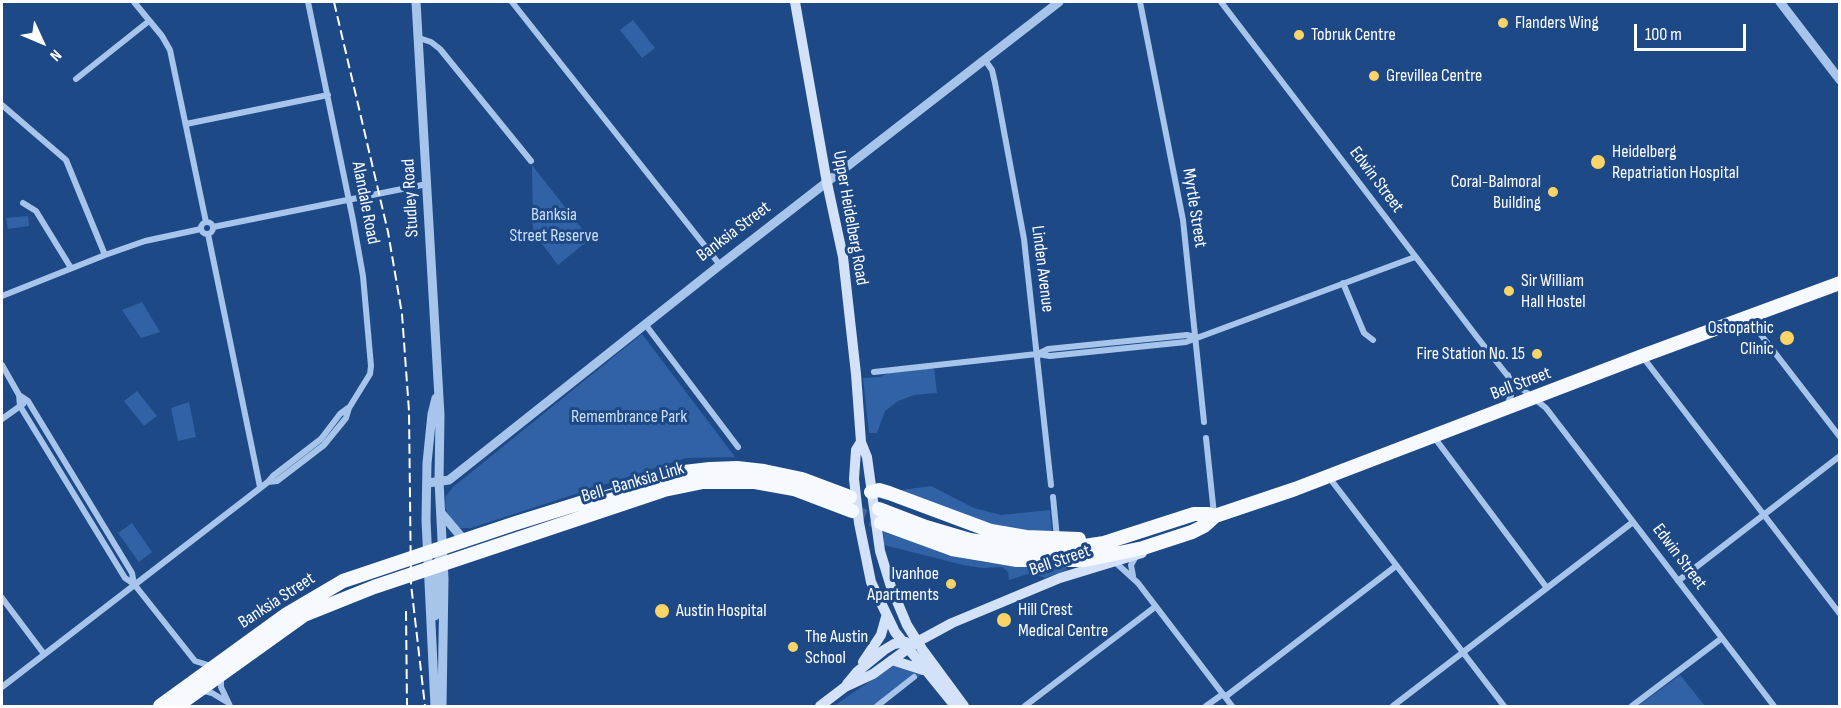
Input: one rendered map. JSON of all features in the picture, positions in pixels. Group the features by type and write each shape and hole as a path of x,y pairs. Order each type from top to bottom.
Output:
{"highway":[{"name":"Bell Street","path":"1159,544 1198,530 1215,516 1295,489 1839,283"},
{"name":"Bell–Banksia Link","path":"430,551 684,472 738,468 777,473 802,479 854,500"},
{"name":"Bell–Banksia Link","path":"432,567 651,494 703,482 742,481 854,500"},
{"path":"870,493 879,490 890,493 991,531 1026,537 1057,539 1129,536"},
{"name":"Bell Street","path":"1129,536 1194,514 1215,516"},
{"path":"879,521 997,545 1023,548 1078,547 1129,536"},
{"path":"879,521 952,549 1017,560 1086,560 1159,544"},
{"name":"Banksia Street","path":"218,670 287,614 319,594 350,578 430,551"},
{"name":"Banksia Street","path":"160,706 197,685 304,615 432,567"},
{"name":"Banksia Street","path":"177,706 197,685"}],"main road":[{"name":"Upper Heidelberg Road","path":"795,2 827,183 843,256 861,442 868,463 870,493 879,521 883,564 891,587 917,642 964,706"},
{"name":"Upper Heidelberg Road","path":"861,442 856,450 854,500 869,575 886,617 905,646 955,706"},
{"path":"854,471 861,471 868,463"},
{"path":"854,500 870,493"},
{"name":"Bell Street","path":"905,646 1060,578 1136,556 1159,544"},
{"path":"845,687 881,634 886,617"},
{"path":"928,658 930,646 942,628"},
{"path":"857,672 887,648 905,646"},
{"path":"820,706 845,687 873,674 892,660 905,646"},
{"path":"892,660 927,672"}],"street":[{"path":"134,2 170,50 206,222"},
{"name":"Alandale Road","path":"2,687 260,487 268,482 277,482 324,445 346,418 349,408 365,384 371,366 363,276 308,2"},
{"name":"Studley Road","path":"416,2 440,415 441,513 430,551 436,610 431,625 435,706"},
{"path":"512,2 720,264"},
{"name":"Banksia Street","path":"428,483 449,480 720,264 1059,2"},
{"name":"Myrtle Street","path":"1140,2 1183,220 1204,422"},
{"name":"Edwin Street","path":"1221,2 1415,257 1508,375 1546,408 1774,706"},
{"path":"1780,2 1839,80"},
{"path":"76,78 149,21"},
{"path":"419,38 431,42 440,49 531,161"},
{"name":"Linden Avenue","path":"985,60 992,70 995,83 1024,239 1052,485"},
{"path":"186,124 328,94"},
{"path":"2,105 66,160 105,255"},
{"path":"213,227 427,184"},
{"path":"22,203 36,212 71,268"},
{"path":"206,222 213,227"},
{"path":"201,229 206,222"},
{"path":"208,234 213,227"},
{"path":"2,296 145,241 201,229"},
{"path":"201,229 208,234"},
{"path":"208,234 260,487"},
{"path":"874,372 1038,354 1048,349 1187,335 1195,338 1415,257"},
{"path":"1343,283 1364,333 1373,340"},
{"path":"1748,318 1839,438"},
{"path":"645,324 738,447"},
{"path":"1642,356 1839,614"},
{"path":"2,365 20,395 28,401 132,573 134,584"},
{"path":"1503,411 1511,395 1508,375"},
{"name":"Studley Road","path":"438,392 432,414 427,463 426,520 436,610 442,706"},
{"path":"20,395 20,406 125,578 134,584 195,661 218,670 229,705"},
{"path":"2,419 28,401"},
{"path":"1434,437 1547,588"},
{"path":"1206,438 1215,516"},
{"path":"1678,581 1839,456"},
{"path":"1328,476 1504,706"},
{"path":"1053,497 1057,539"},
{"path":"441,513 464,540"},
{"path":"1393,706 1634,522"},
{"path":"1133,577 1131,565 1136,556"},
{"path":"1115,562 1133,577 1232,706"},
{"path":"1206,706 1224,696 1396,566"},
{"path":"2,598 44,654"},
{"path":"1025,706 1155,607"},
{"path":"1632,706 1722,638"},
{"path":"195,661 197,685 229,705"},
{"path":"877,706 914,677"}],"green space":[{"path":"633,20 655,48 642,58 620,30"},
{"name":"Banksia Street Reserve","path":"532,165 590,239 558,265 533,232"},
{"path":"28,216 29,226 8,229 6,218"},
{"path":"142,302 160,332 141,338 122,310"},
{"name":"Remembrance Park","path":"642,334 735,457 686,458 471,528 459,528 448,516 445,507 446,496 453,487"},
{"path":"934,368 937,393 914,395 898,401 885,411 877,433 869,433 863,378"},
{"path":"137,391 157,416 144,426 124,401"},
{"path":"189,402 196,437 178,441 171,408"},
{"path":"931,486 974,508 1001,515 1050,510 1052,531 1051,533 1014,533 896,491"},
{"path":"132,523 152,552 139,562 118,533"},
{"path":"883,530 946,554 982,562 1015,566 1066,567 1067,570 1045,578 1031,573 1009,580 1008,572 1002,567 982,568 963,565 884,545"},
{"path":"893,665 921,675 917,678 914,675 873,706 834,706"},
{"path":"1680,675 1705,706 1638,706"}],"tunnel":[{"path":"852,511 881,523"}],"railway":[{"path":"334,2 388,232 402,314 409,411 411,584 425,706"},
{"path":"406,611 407,706"}],"place":[{"name":"Flanders Wing","path":"1503,23"},
{"name":"Tobruk Centre","path":"1299,35"},
{"name":"Grevillea Centre","path":"1374,76"},
{"name":"Heidelberg Repatriation Hospital","path":"1598,162"},
{"name":"Coral-Balmoral Building","path":"1553,192"},
{"name":"Sir William Hall Hostel","path":"1509,291"},
{"name":"Ostopathic Clinic","path":"1787,338"},
{"name":"Fire Station No. 15","path":"1537,354"},
{"name":"Ivanhoe Apartments","path":"951,584"},
{"name":"Austin Hospital","path":"662,611"},
{"name":"Hill Crest Medical Centre","path":"1004,620"},
{"name":"The Austin School","path":"793,647"}]}
